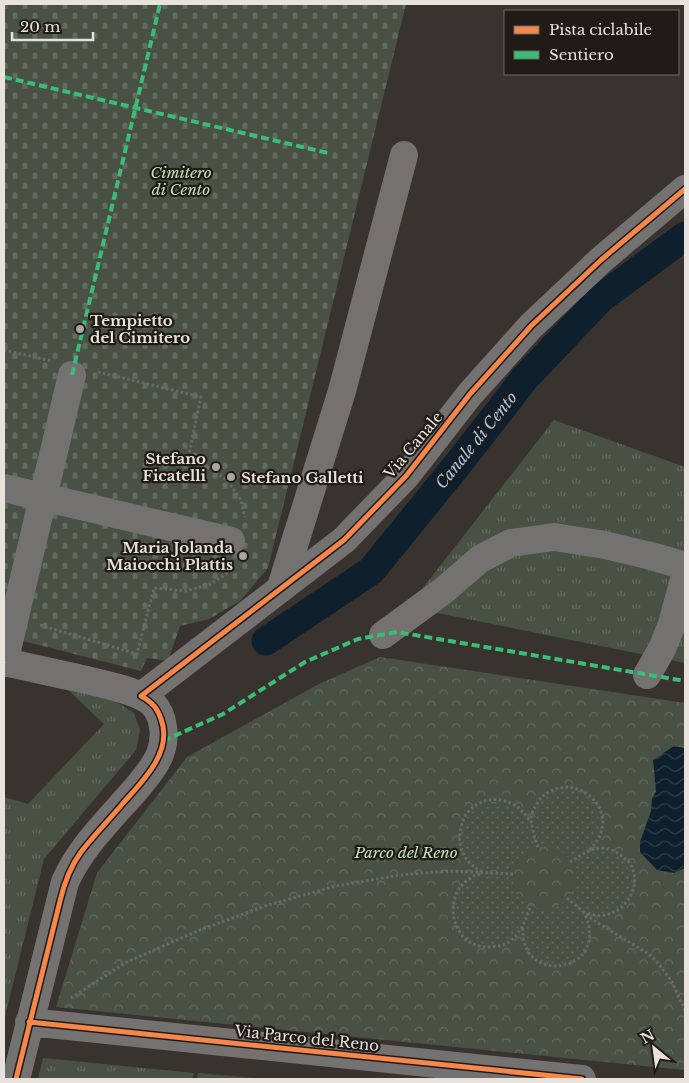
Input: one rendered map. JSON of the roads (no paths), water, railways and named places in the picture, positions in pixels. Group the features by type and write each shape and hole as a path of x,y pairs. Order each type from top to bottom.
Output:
{"street":[{"path":"281,588 342,391 404,155"},
{"name":"Via Canale","path":"141,696 344,540 406,476 470,394 531,326 601,260 685,189"},
{"path":"16,1079 65,882 80,853 149,774 160,754 164,730 158,711 141,696 99,683 4,662 72,375"},
{"path":"4,488 231,541"},
{"path":"383,634 443,591 480,559 511,543 554,537 604,545 685,566"},
{"path":"647,675 662,649 672,624 685,576"},
{"name":"Via Parco del Reno","path":"29,1022 582,1079"}],"water":[{"path":"674,746 685,748 685,868 674,873 657,870 640,852 640,842 656,791 653,760"}],"waterway":[{"name":"Canale di Cento","path":"266,641 371,571 525,378 601,298 685,236"}],"place":[{"name":"Tempietto del Cimitero","path":"80,329"},
{"name":"Stefano Ficatelli","path":"216,467"},
{"name":"Stefano Galletti","path":"231,477"},
{"name":"Maria Jolanda Maiocchi Plattis","path":"243,556"}],"park label":[{"name":"Cimitero di Cento","path":"181,180"},
{"name":"Parco del Reno","path":"406,852"}]}
